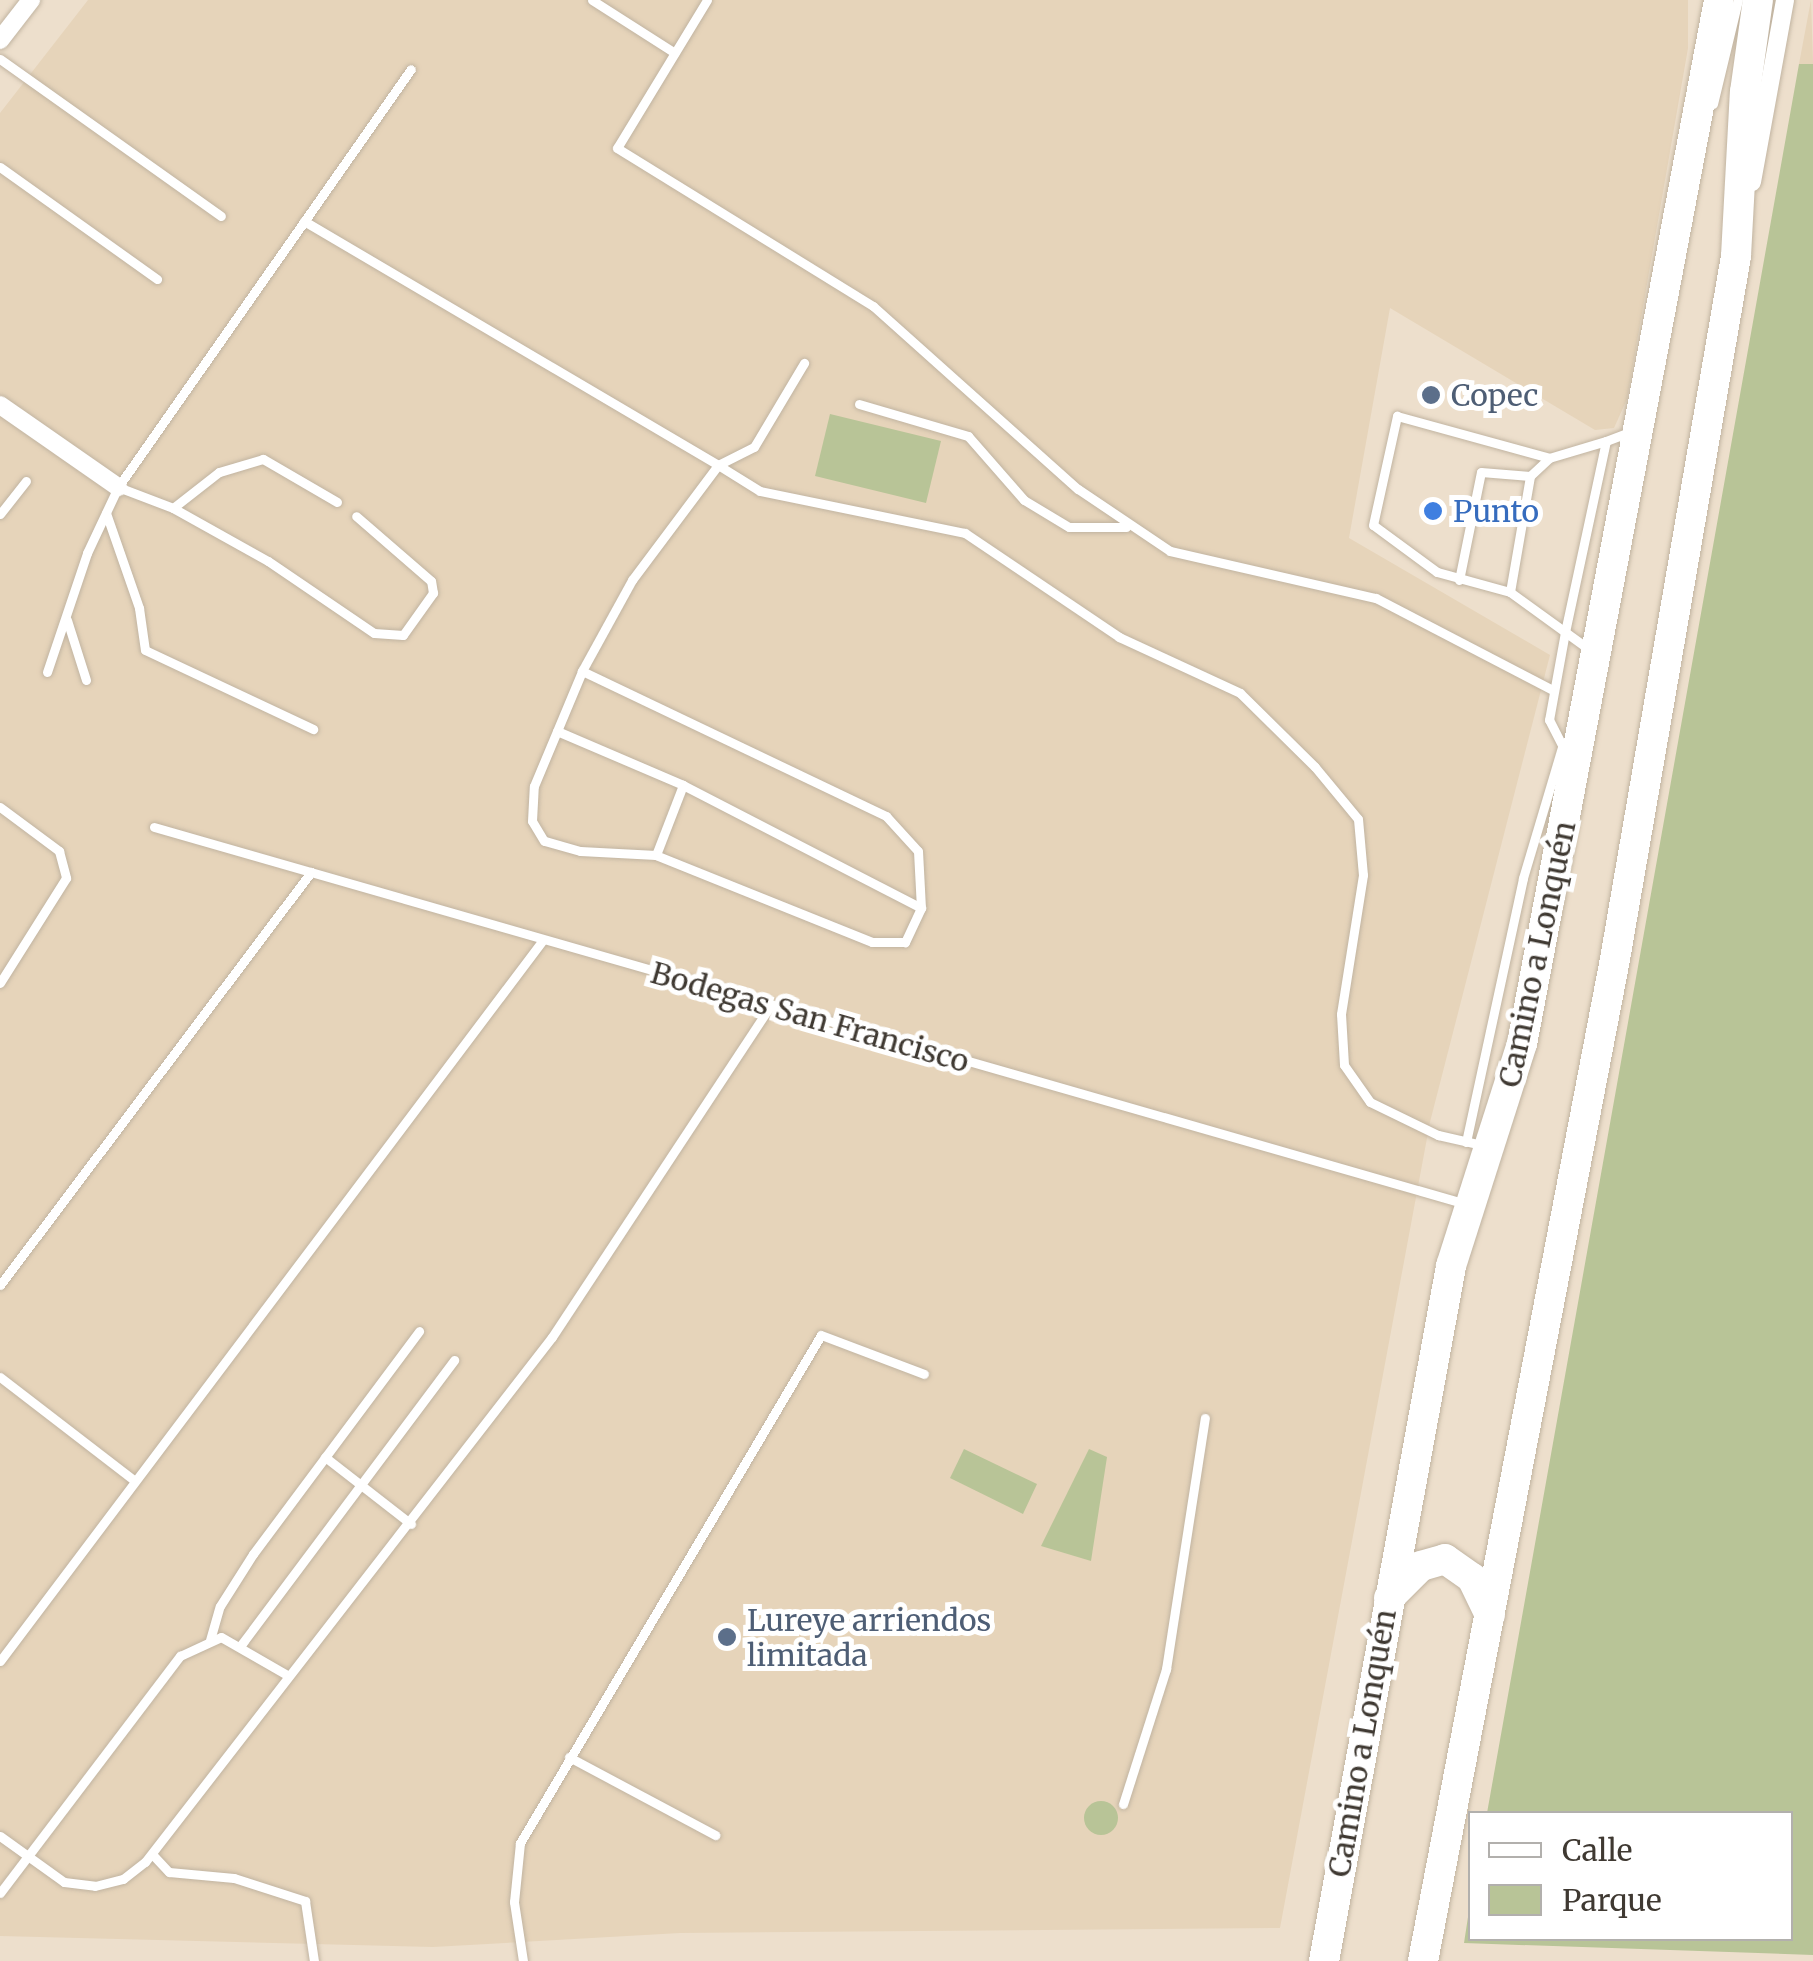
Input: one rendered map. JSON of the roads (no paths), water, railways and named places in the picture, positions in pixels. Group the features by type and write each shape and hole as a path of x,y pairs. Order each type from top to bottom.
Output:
{"main road":[{"path":"1709,0 1711,46"},
{"name":"Camino a Lonquén","path":"1324,1961 1387,1601 1477,1144 1522,1044 1570,756 1599,656 1720,0"},
{"path":"1423,1961 1615,959 1736,256 1745,92 1758,0"},
{"path":"1387,1601 1413,1571 1445,1560 1472,1578 1490,1615"}],"street":[{"path":"0,40 30,0"},
{"path":"1736,256 1785,0"},
{"path":"0,405 118,487"}],"lane":[{"path":"592,0 674,54"},
{"path":"707,0 617,148 872,306 1128,527 1170,552 1376,598 1553,690"},
{"path":"1690,157 1717,94 1738,0"},
{"path":"0,59 222,216"},
{"path":"48,672 118,487 411,69"},
{"path":"0,167 158,279"},
{"path":"304,222 760,490 965,533 1119,637 1240,693 1358,819 1363,875 1341,1014 1344,1065 1370,1102 1477,1144"},
{"path":"582,671 886,816 918,851 922,908 905,942 872,942 656,854 580,852 544,841 532,821 534,786 557,730 582,671 632,580 718,465 754,447 804,363"},
{"path":"859,404 968,436 1024,500 1068,526 1128,527"},
{"path":"1549,458 1397,416 1373,525 1460,580 1510,592 1599,656"},
{"path":"1510,592 1530,476 1549,458 1642,427"},
{"path":"1570,756 1548,720 1606,441"},
{"path":"172,508 219,472 263,459 337,502"},
{"path":"1460,580 1481,472 1530,476"},
{"path":"0,514 26,481"},
{"path":"118,487 172,508 254,552 374,633 402,635 433,593 431,581 356,516"},
{"path":"106,513 139,608 145,650 313,729"},
{"path":"66,617 86,680"},
{"path":"557,730 683,786 922,908"},
{"path":"656,854 683,786"},
{"path":"0,807 59,850 66,878 0,983"},
{"name":"Bodegas San Francisco","path":"154,826 1467,1204"},
{"path":"0,1285 311,872"},
{"path":"0,1661 543,940"},
{"path":"0,1836 64,1882 95,1886 123,1879 152,1854 287,1675 411,1524 552,1336 770,1006"},
{"path":"210,1640 236,1580 419,1331"},
{"path":"523,1961 514,1902 520,1843 821,1336 924,1374"},
{"path":"241,1645 454,1360"},
{"path":"0,1377 135,1482"},
{"path":"1123,1804 1166,1669 1205,1418"},
{"path":"325,1457 411,1524"},
{"path":"0,1892 180,1656 210,1640 241,1645 287,1675"},
{"path":"569,1756 715,1835"},
{"path":"152,1854 169,1872 234,1878 306,1901 314,1961"}],"place":[{"name":"Copec","path":"1431,395"},
{"name":"Punto","path":"1433,511"},
{"name":"Lureye arriendos limitada","path":"727,1637"}]}
